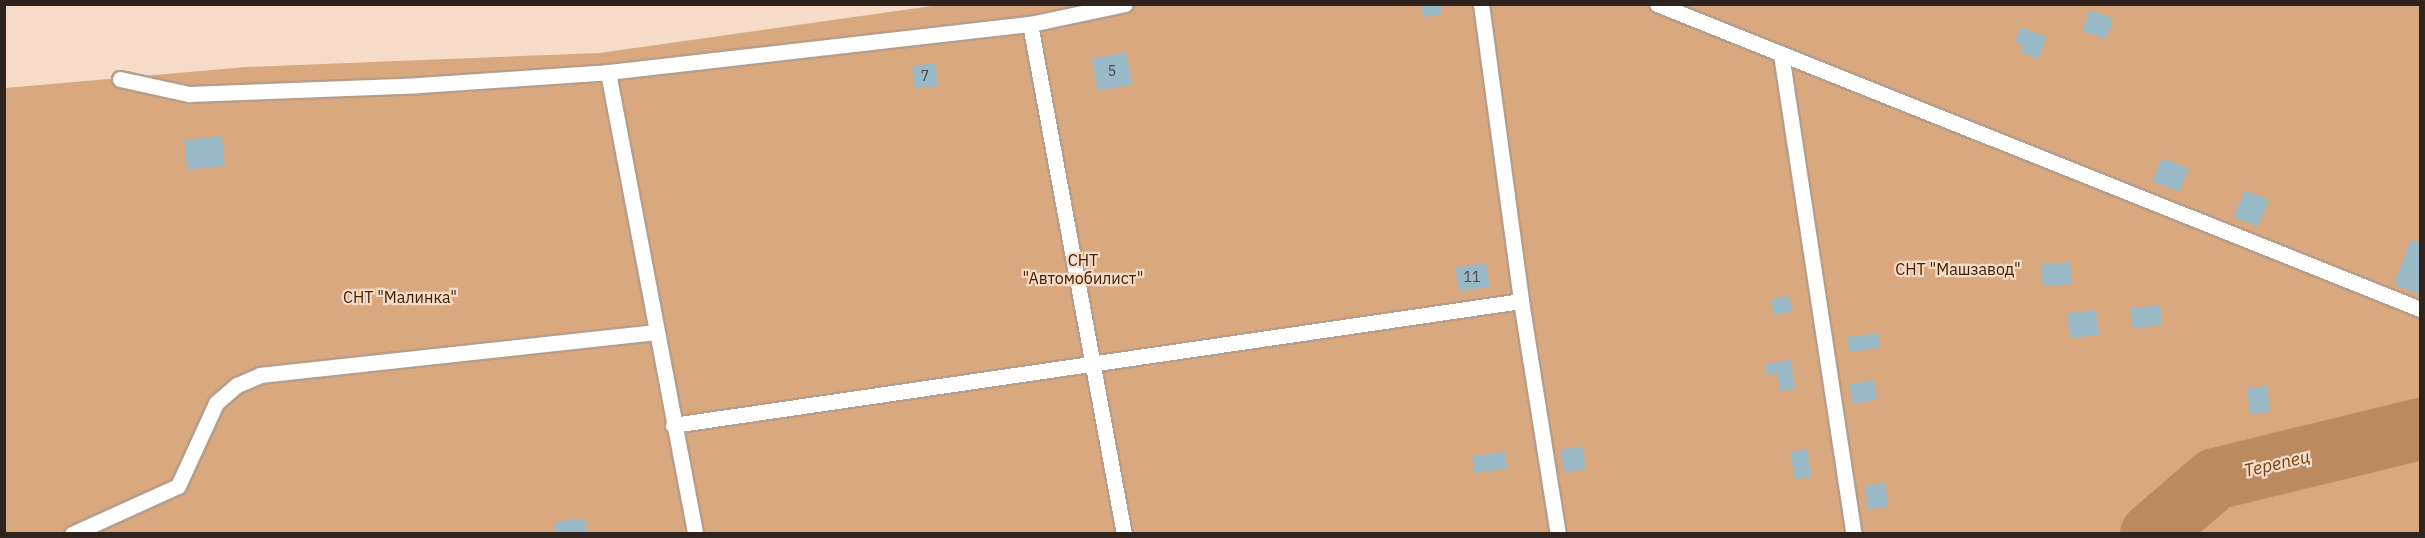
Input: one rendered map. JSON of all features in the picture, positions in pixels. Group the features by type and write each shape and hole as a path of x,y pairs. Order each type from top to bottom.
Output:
{"lane":[{"path":"120,79 189,94 419,85 608,72 1029,24 1125,4"},
{"path":"1481,4 1521,301 1558,534"},
{"path":"1657,5 2421,309"},
{"path":"1029,24 1124,534"},
{"path":"1781,54 1854,534"},
{"path":"608,72 695,534"},
{"path":"673,425 1521,301"},
{"path":"72,534 178,486 216,403 237,385 260,375 656,332"}],"green space":[{"path":"946,4 2420,5 2420,533 5,534 5,88 246,67 599,53"}],"building":[{"path":"1421,4 1441,4 1442,14 1423,17"},
{"path":"2090,10 2113,19 2105,39 2082,31"},
{"path":"2021,27 2047,37 2038,59 2021,52 2023,46 2015,42"},
{"path":"1126,52 1132,84 1098,91 1092,59"},
{"path":"935,63 938,86 915,89 912,66"},
{"path":"222,136 225,166 187,170 184,140"},
{"path":"2162,158 2189,169 2180,192 2153,181"},
{"path":"2245,190 2269,200 2258,227 2234,217"},
{"path":"2411,240 2420,243 2420,295 2394,284"},
{"path":"2070,262 2072,284 2043,286 2041,265"},
{"path":"1486,263 1490,287 1459,292 1455,268"},
{"path":"1789,296 1792,312 1774,315 1771,299"},
{"path":"2160,305 2162,325 2132,328 2130,308"},
{"path":"2096,310 2099,335 2070,338 2067,314"},
{"path":"1878,333 1880,348 1849,352 1847,337"},
{"path":"1791,360 1795,389 1780,391 1777,374 1767,375 1765,364"},
{"path":"1874,380 1877,400 1852,404 1849,384"},
{"path":"2267,386 2270,412 2250,414 2247,388"},
{"path":"1582,446 1586,469 1564,472 1560,450"},
{"path":"1807,449 1812,477 1795,480 1790,452"},
{"path":"1505,452 1507,469 1474,473 1472,456"},
{"path":"1885,483 1888,507 1868,509 1865,485"},
{"path":"586,519 587,534 556,534 555,521"}],"waterway":[{"name":"Терепец","path":"2151,534 2215,479 2420,429"}],"park label":[{"name":"СНТ \"Автомобилист\"","path":"1083,269"},
{"name":"СНТ \"Машзавод\"","path":"1958,269"},
{"name":"СНТ \"Малинка\"","path":"400,297"}]}
